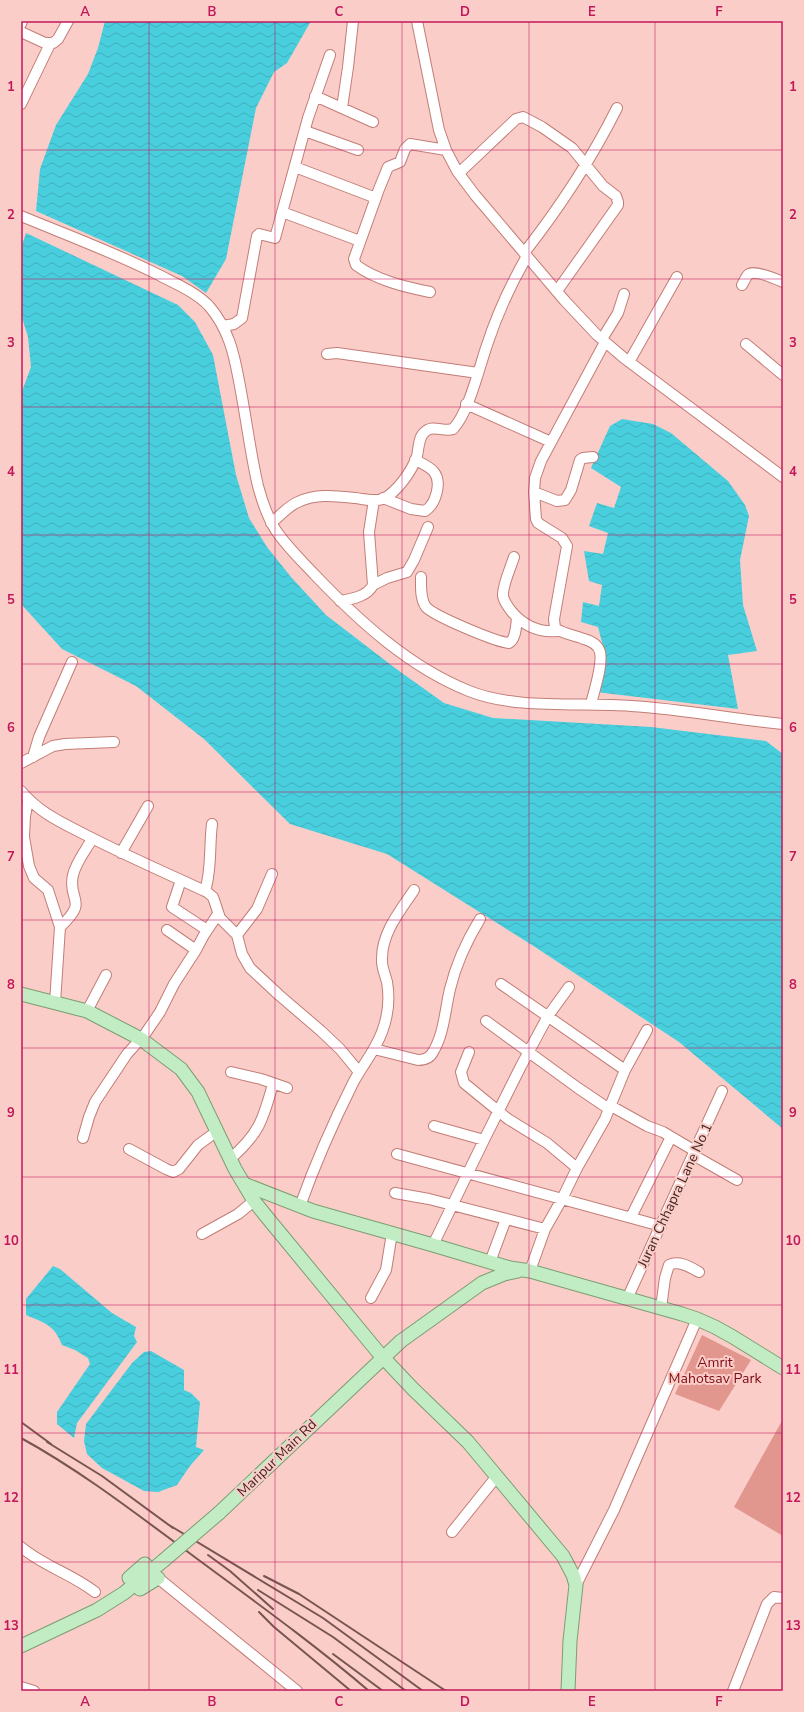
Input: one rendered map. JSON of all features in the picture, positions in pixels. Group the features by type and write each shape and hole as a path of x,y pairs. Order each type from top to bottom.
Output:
{"main road":[{"path":"21,994 87,1011 141,1039 173,1062 189,1078 198,1092 230,1159 254,1201 383,1357 413,1389 468,1442 563,1556 574,1575 576,1585 570,1641 568,1691"},
{"path":"244,1184 327,1216 510,1268 530,1271 627,1298 697,1319 733,1337 783,1368"},
{"name":"Maripur Main Rd","path":"21,1646 98,1610 124,1593 163,1562 219,1513 383,1357 414,1331 482,1283 504,1274 530,1271"},
{"path":"21,1637 77,1615 106,1597 145,1564"},
{"path":"21,1654 96,1619 158,1578"}],"street":[{"path":"21,32 50,44 56,42 68,21"},
{"path":"342,108 353,21"},
{"path":"417,21 432,99 446,150 458,173 474,195 557,291 603,340 629,362 783,477"},
{"path":"21,104 50,44"},
{"path":"223,326 234,324 242,318 257,236 259,234 275,238 304,131 330,55"},
{"path":"315,96 373,122"},
{"path":"373,585 369,532 379,499 398,485 415,460 421,438 425,431 433,429 453,429 459,420 504,301 526,255 587,165 617,108"},
{"path":"458,173 520,117 526,118 557,136 572,148 604,186 616,196 618,202 557,291"},
{"path":"304,131 358,150"},
{"path":"430,292 393,282 360,268 356,265 354,259 388,167 400,162 407,146 413,144 446,150"},
{"path":"295,167 376,198"},
{"path":"282,212 360,241"},
{"path":"21,216 115,254 168,280 206,304 223,326 232,346 258,487 271,523 289,549 340,601 372,630 424,667 471,692 513,701 661,708 783,724"},
{"path":"742,285 746,277 752,273 764,275 783,282"},
{"path":"629,362 677,278"},
{"path":"558,631 553,624 567,546 562,538 536,519 534,492 538,469 618,313 624,294"},
{"path":"746,344 783,375"},
{"path":"327,354 337,353 478,373"},
{"path":"466,404 551,442"},
{"path":"534,492 557,501 565,500 571,490 580,460 593,457"},
{"path":"271,523 292,505 304,499 335,496 379,499 425,511 428,509 437,492 437,480 432,470 415,460"},
{"path":"340,601 363,595 371,589 373,585 387,578 407,572 414,560 428,527"},
{"path":"514,557 503,597 517,618 523,623 537,630 550,632 558,631 591,642 595,644 600,653 600,662 591,704"},
{"path":"421,576 421,592 427,608 461,626 509,643 513,640 517,618"},
{"path":"33,757 39,738 72,662"},
{"path":"21,764 53,746 65,744 114,742"},
{"path":"21,791 28,800 41,811 57,821 121,853 205,891 213,898 218,914 237,935 242,954 250,968 278,995 324,1034 360,1072"},
{"path":"28,800 25,816 24,837 29,866 34,878 48,890 60,927 55,1003"},
{"path":"121,853 148,806"},
{"path":"205,891 210,872 212,824"},
{"path":"60,927 71,916 76,907 77,902 72,885 73,874 92,839"},
{"path":"237,935 257,909 272,874"},
{"path":"181,880 172,907 207,930"},
{"path":"300,1206 336,1119 382,1032 389,1003 389,992 382,960 382,950 391,927 414,890"},
{"path":"83,1138 95,1102 127,1054 141,1039 160,1012 174,984 218,914"},
{"path":"374,1049 418,1060 423,1060 431,1056 436,1047 442,1029 450,989 460,955 480,919"},
{"path":"167,930 196,950"},
{"path":"87,1011 106,975"},
{"path":"501,984 625,1070"},
{"path":"433,1245 467,1173 548,1016 570,988"},
{"path":"486,1021 529,1053 610,1107 651,1128 663,1132 736,1180"},
{"path":"530,1271 545,1229 605,1119 625,1070 647,1030"},
{"path":"469,1052 461,1072 464,1083 513,1122 547,1143 577,1168"},
{"path":"231,1072 261,1079 287,1088"},
{"path":"230,1159 254,1135 264,1114 273,1084"},
{"name":"Juran Chhapra Lane No 1","path":"627,1298 722,1091"},
{"path":"434,1126 484,1140"},
{"path":"129,1149 173,1172 179,1169 198,1145 216,1132"},
{"path":"631,1217 671,1137"},
{"path":"397,1154 661,1226"},
{"path":"395,1193 429,1199 545,1229"},
{"path":"202,1234 238,1214 254,1201"},
{"path":"490,1262 506,1219"},
{"path":"371,1298 386,1270 392,1234"},
{"path":"661,1308 665,1278 669,1265 679,1263 698,1272"},
{"path":"576,1585 614,1510 697,1319"},
{"path":"452,1532 497,1476"},
{"path":"21,1547 46,1565 81,1582 95,1592"},
{"path":"158,1578 297,1691"},
{"path":"732,1691 767,1604 774,1597 783,1598"},
{"path":"21,1687 34,1691"}],"green space":[{"name":"Amrit Mahotsav Park","path":"702,1335 751,1360 719,1411 675,1394"},
{"path":"783,1419 783,1536 734,1507"}],"water":[{"path":"105,21 311,21 287,63 274,72 256,108 226,259 206,293 182,276 36,211 40,169 56,125 88,74 98,48"},
{"path":"26,233 178,305 195,322 213,355 236,475 249,518 267,547 291,577 326,615 395,668 444,703 493,718 651,727 766,741 783,754 783,1129 679,1042 535,947 387,854 290,824 204,739 136,686 62,649 21,604 21,394 31,367 28,337 21,314 21,248"},
{"path":"622,419 653,424 671,433 728,481 745,505 749,516 740,560 743,605 757,651 728,655 738,709 596,692 606,657 598,627 581,622 583,602 599,606 602,585 589,581 584,551 603,554 608,533 589,526 597,503 614,508 621,487 591,468 610,426"},
{"path":"53,1266 60,1269 112,1313 136,1327 134,1336 137,1342 77,1423 74,1438 57,1424 57,1412 90,1364 88,1358 75,1350 62,1345 56,1333 48,1325 26,1315 26,1299"},
{"path":"151,1351 184,1370 184,1390 191,1393 200,1402 196,1447 204,1450 190,1466 177,1485 158,1492 144,1491 102,1468 87,1454 84,1441 86,1424 132,1363 144,1352"}],"railway":[{"path":"21,1422 51,1444"},
{"path":"21,1438 89,1480 132,1511 284,1623 369,1691"},
{"path":"47,1442 102,1476 173,1528"},
{"path":"169,1525 323,1618 423,1691"},
{"path":"208,1555 230,1571 273,1609"},
{"path":"264,1576 299,1594 446,1691"},
{"path":"258,1590 333,1637 406,1691"},
{"path":"259,1612 274,1627 351,1691"},
{"path":"333,1654 383,1691"}]}
